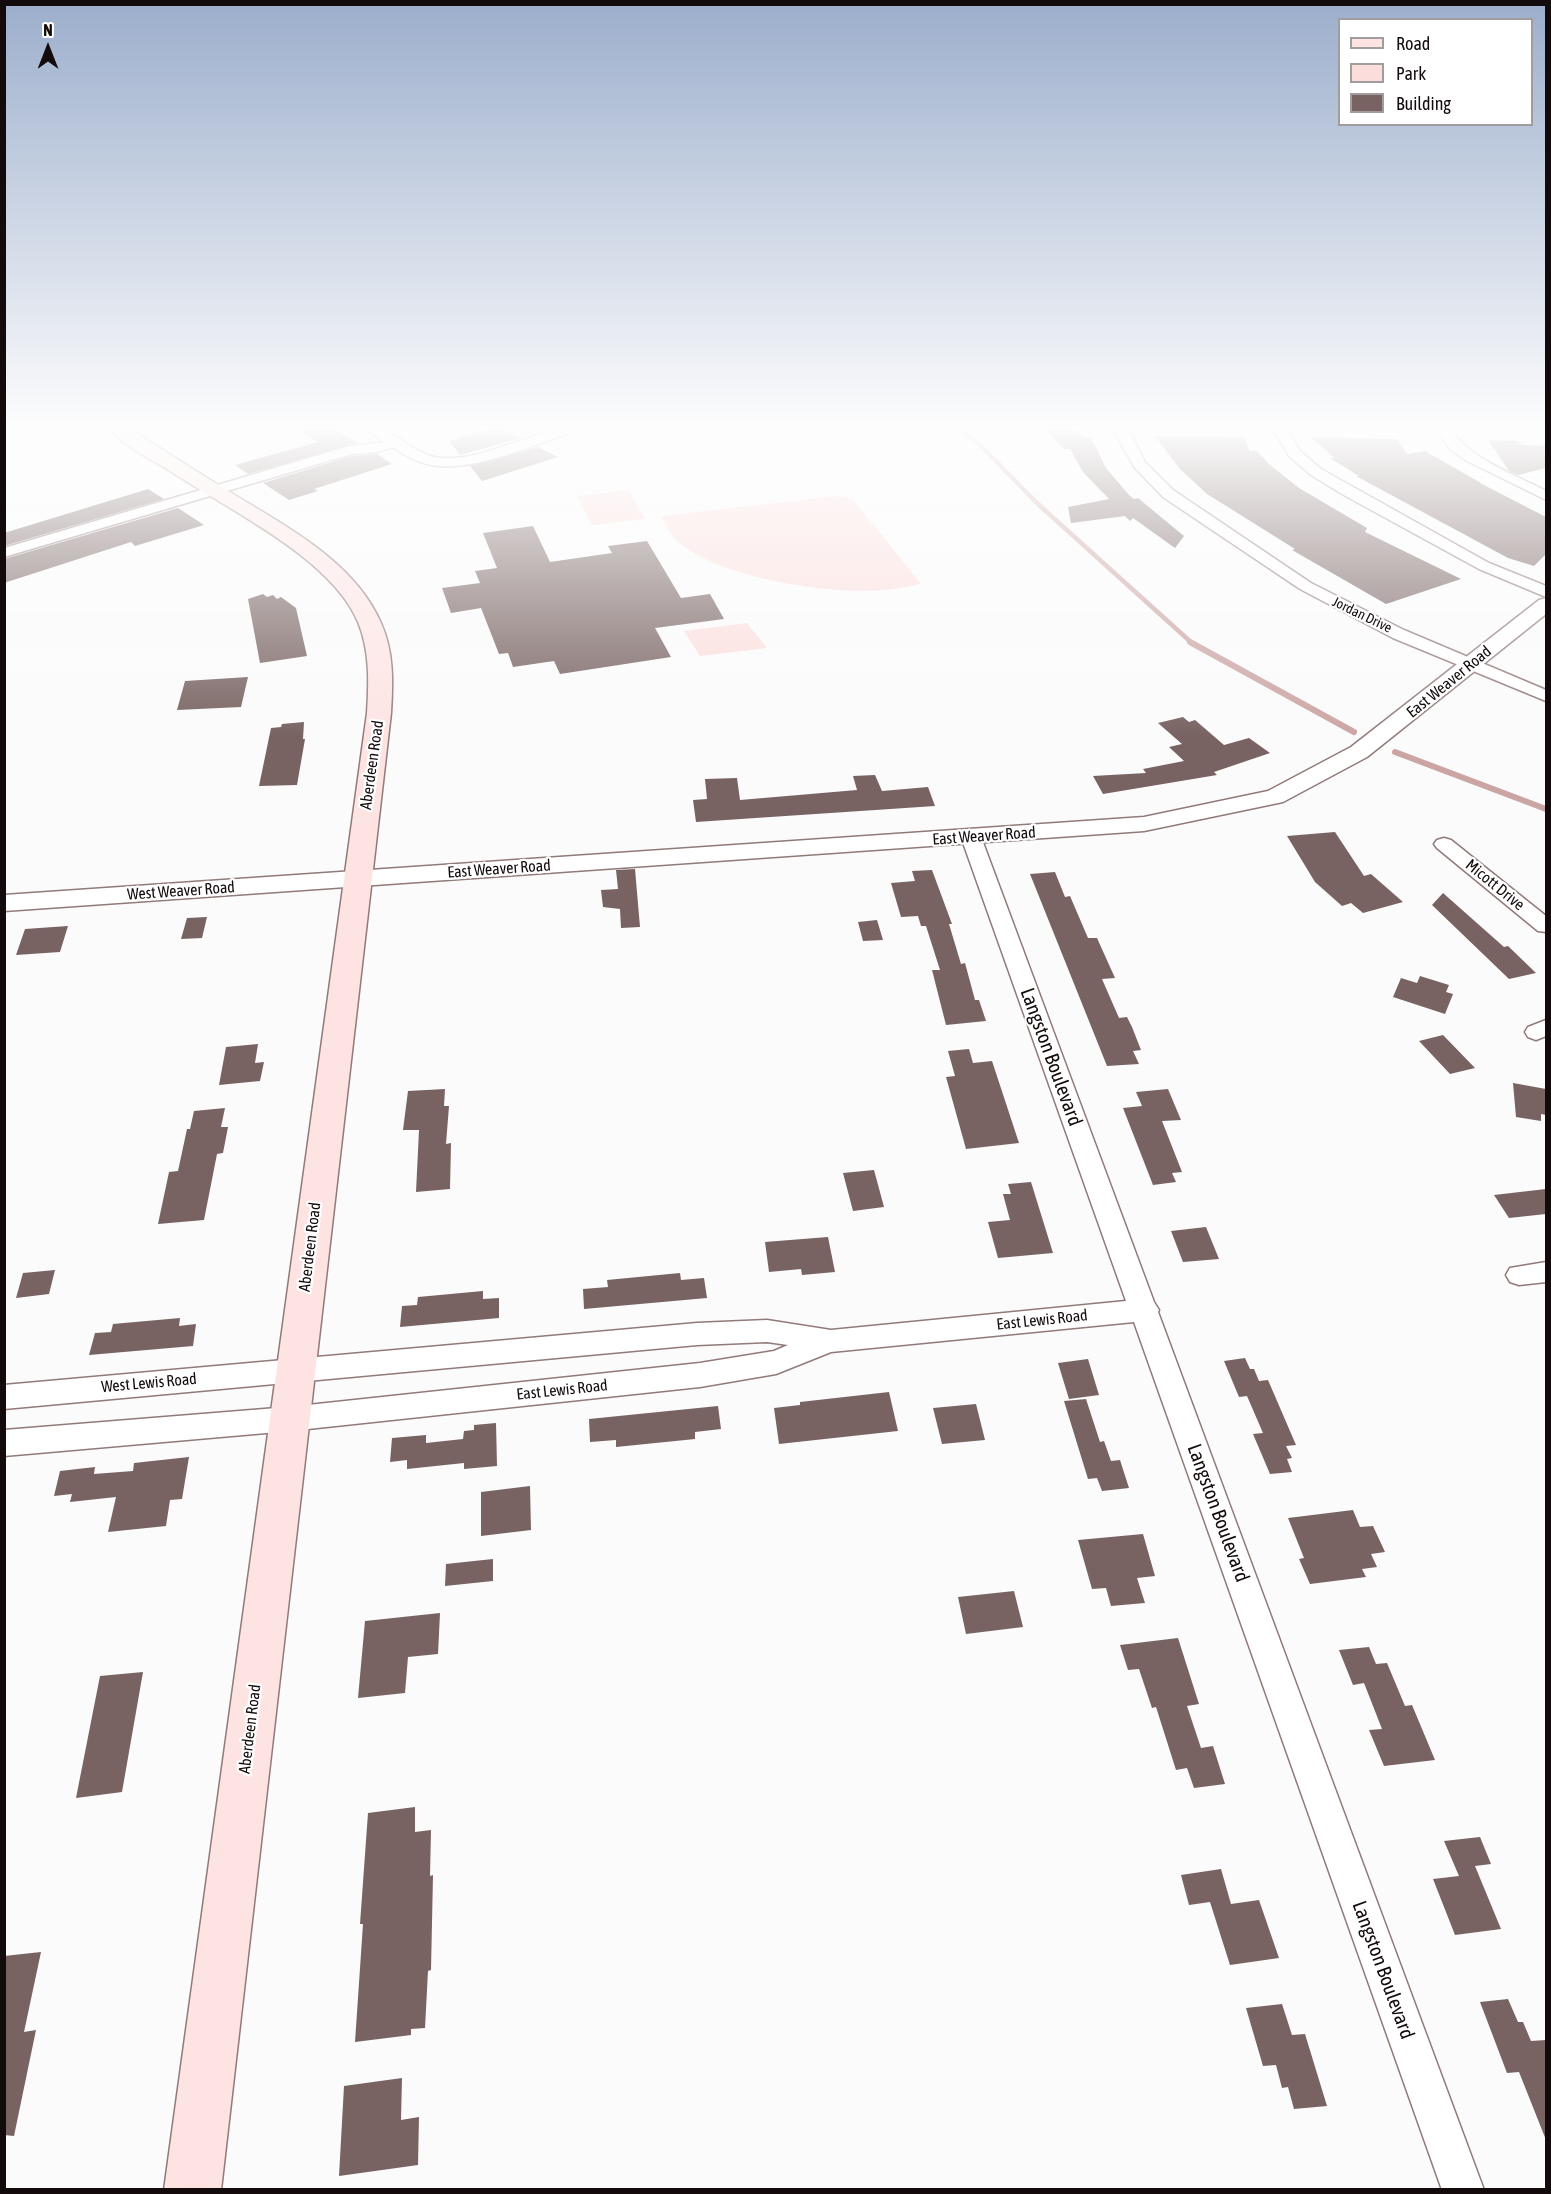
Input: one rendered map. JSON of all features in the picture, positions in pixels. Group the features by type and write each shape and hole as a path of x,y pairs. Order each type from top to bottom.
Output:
{"main road":[{"name":"Aberdeen Road","path":"192,2190 381,684 375,637 356,598 329,569 277,532"}],"street":[{"path":"4,552 77,532"},
{"path":"4,562 98,532"},
{"name":"Jordan Drive","path":"1223,532 1312,590 1349,611 1546,696"},
{"path":"1423,532 1485,566 1546,592"},
{"name":"East Weaver Road","path":"357,878 1144,824 1275,797 1359,752 1546,604"},
{"name":"Langston Boulevard","path":"971,837 1463,2190"},
{"name":"Micott Drive","path":"1444,844 1546,926"},
{"name":"West Weaver Road","path":"4,903 357,878"},
{"path":"1519,1275 1546,1272"},
{"name":"East Lewis Road","path":"294,1370 697,1334 767,1331 831,1341 1144,1310"},
{"name":"East Lewis Road","path":"289,1419 700,1376 776,1362 831,1341"},
{"name":"West Lewis Road","path":"4,1397 294,1370"},
{"path":"4,1443 289,1419"}],"green space":[{"path":"670,532 880,532 921,584 862,591 835,590 775,581 718,565 694,553 676,540"},
{"path":"747,623 767,648 700,656 684,631"}],"building":[{"path":"6,532 50,532 4,546 4,533"},
{"path":"95,532 180,532 135,546 131,542 4,583 4,559"},
{"path":"536,532 550,562 612,553 608,546 647,541 681,598 710,594 724,619 655,628 671,657 560,674 554,661 513,667 508,653 499,654 481,608 451,613 442,588 480,583 475,571 497,568 483,533"},
{"path":"1153,532 1180,532 1184,536 1175,548"},
{"path":"1268,532 1366,532 1461,579 1386,604 1292,550 1295,549"},
{"path":"1461,532 1546,532 1546,554 1534,566 1508,558"},
{"path":"263,594 267,597 273,595 277,599 281,597 296,608 307,656 260,663 248,599"},
{"path":"248,677 241,707 177,710 185,681"},
{"path":"1183,717 1189,722 1195,720 1224,745 1249,738 1270,753 1214,772 1217,775 1103,794 1093,776 1146,773 1143,769 1184,761 1169,747 1182,744 1158,723"},
{"path":"304,722 303,739 305,739 297,785 259,786 271,728 281,727 282,724"},
{"path":"875,775 882,791 928,787 935,806 696,822 693,800 707,799 705,779 737,778 740,800 857,790 853,776"},
{"path":"1335,832 1364,876 1371,874 1403,902 1363,913 1351,903 1342,906 1315,882 1287,836"},
{"path":"635,869 640,927 621,928 620,909 603,907 601,890 618,889 616,870"},
{"path":"932,870 952,924 949,924 961,964 965,963 975,1000 979,1000 986,1021 946,1025 932,970 940,970 926,926 921,926 918,916 901,917 891,883 915,881 912,871"},
{"path":"1055,872 1065,897 1070,896 1088,938 1097,938 1115,978 1102,979 1119,1018 1127,1017 1132,1027 1141,1050 1133,1051 1139,1064 1107,1066 1030,874"},
{"path":"1443,893 1504,947 1508,946 1536,973 1509,979 1432,905"},
{"path":"207,917 202,938 181,939 187,918"},
{"path":"877,920 883,940 863,941 858,922"},
{"path":"68,926 60,952 16,955 25,929"},
{"path":"1420,976 1449,985 1446,992 1453,994 1445,1014 1393,997 1401,978 1417,983"},
{"path":"1443,1035 1475,1068 1450,1074 1419,1041"},
{"path":"258,1044 255,1063 264,1062 260,1081 219,1085 226,1047"},
{"path":"969,1049 973,1063 992,1061 1019,1143 966,1149 946,1077 955,1076 948,1051"},
{"path":"1513,1083 1546,1089 1546,1115 1541,1114 1541,1121 1516,1117"},
{"path":"445,1089 444,1106 449,1106 446,1144 451,1143 450,1189 416,1192 419,1130 403,1130 408,1091"},
{"path":"1168,1089 1181,1120 1162,1121 1182,1172 1172,1173 1176,1182 1153,1185 1123,1108 1142,1106 1136,1092"},
{"path":"225,1108 221,1127 228,1127 223,1153 217,1154 204,1220 158,1224 169,1172 178,1171 187,1129 190,1129 194,1111"},
{"path":"874,1170 884,1207 853,1211 843,1173"},
{"path":"1031,1182 1053,1253 998,1258 988,1222 1010,1220 1003,1194 1011,1194 1008,1184"},
{"path":"1546,1189 1546,1214 1509,1218 1494,1195"},
{"path":"1206,1227 1219,1259 1183,1262 1171,1231"},
{"path":"828,1237 835,1272 802,1275 801,1269 769,1272 765,1242"},
{"path":"55,1270 49,1294 16,1298 23,1273"},
{"path":"680,1273 681,1280 704,1278 707,1298 584,1309 583,1289 608,1287 607,1280"},
{"path":"483,1291 483,1299 499,1298 499,1318 400,1327 402,1306 417,1305 418,1297"},
{"path":"180,1318 179,1326 196,1324 193,1346 89,1355 95,1333 111,1332 113,1324"},
{"path":"1245,1358 1250,1369 1254,1369 1259,1381 1268,1380 1296,1445 1286,1446 1292,1458 1287,1459 1292,1472 1270,1474 1253,1434 1263,1433 1247,1396 1239,1397 1224,1361"},
{"path":"1088,1359 1099,1395 1069,1399 1058,1363"},
{"path":"889,1392 898,1431 779,1444 774,1408 800,1405 800,1402"},
{"path":"1086,1399 1100,1442 1104,1441 1111,1461 1120,1460 1129,1488 1102,1491 1097,1478 1088,1479 1064,1401"},
{"path":"976,1404 985,1440 942,1444 933,1408"},
{"path":"718,1406 721,1429 695,1432 695,1439 616,1447 616,1440 590,1442 589,1419"},
{"path":"496,1423 497,1466 464,1469 464,1463 407,1469 407,1460 390,1462 392,1438 426,1435 426,1443 463,1439 464,1431 474,1430 474,1425"},
{"path":"189,1457 182,1499 170,1500 166,1526 108,1532 116,1497 70,1502 72,1494 54,1496 60,1471 95,1467 94,1474 133,1471 134,1463"},
{"path":"530,1486 531,1530 481,1536 481,1492"},
{"path":"1353,1510 1360,1527 1373,1526 1385,1552 1371,1554 1377,1567 1362,1569 1366,1577 1310,1584 1299,1559 1304,1558 1288,1518"},
{"path":"1143,1534 1155,1576 1137,1578 1145,1603 1111,1606 1106,1588 1092,1589 1078,1540"},
{"path":"493,1559 493,1581 445,1586 446,1564"},
{"path":"1014,1591 1023,1627 966,1634 958,1597"},
{"path":"440,1613 438,1654 408,1657 405,1693 358,1698 365,1621"},
{"path":"1178,1638 1199,1704 1187,1706 1201,1748 1213,1746 1225,1784 1194,1788 1187,1768 1176,1770 1156,1707 1152,1708 1139,1669 1128,1670 1120,1645"},
{"path":"1369,1647 1376,1664 1387,1663 1405,1706 1412,1705 1435,1760 1384,1766 1369,1730 1382,1729 1364,1683 1353,1685 1339,1650"},
{"path":"143,1672 122,1792 76,1798 100,1676"},
{"path":"415,1807 415,1832 431,1830 430,1876 433,1875 431,1970 428,1971 425,2028 411,2029 411,2035 355,2042 368,1813"},
{"path":"1480,1837 1491,1864 1475,1866 1501,1929 1455,1935 1433,1879 1459,1876 1444,1841"},
{"path":"1221,1869 1231,1904 1259,1900 1279,1958 1230,1965 1210,1902 1189,1905 1181,1875"},
{"path":"41,1952 24,2032 36,2030 14,2136 4,2135 4,1956"},
{"path":"1508,1999 1518,2022 1523,2022 1531,2041 1546,2040 1546,2140 1519,2072 1507,2073 1480,2002"},
{"path":"1282,2004 1292,2035 1305,2034 1327,2106 1294,2109 1288,2087 1282,2088 1276,2065 1263,2066 1246,2008"},
{"path":"402,2078 401,2120 419,2117 418,2165 339,2176 344,2086"}],"waterway":[{"path":"1069,532 1192,643"},
{"path":"1192,643 1354,732"},
{"path":"1395,752 1546,809"}]}
